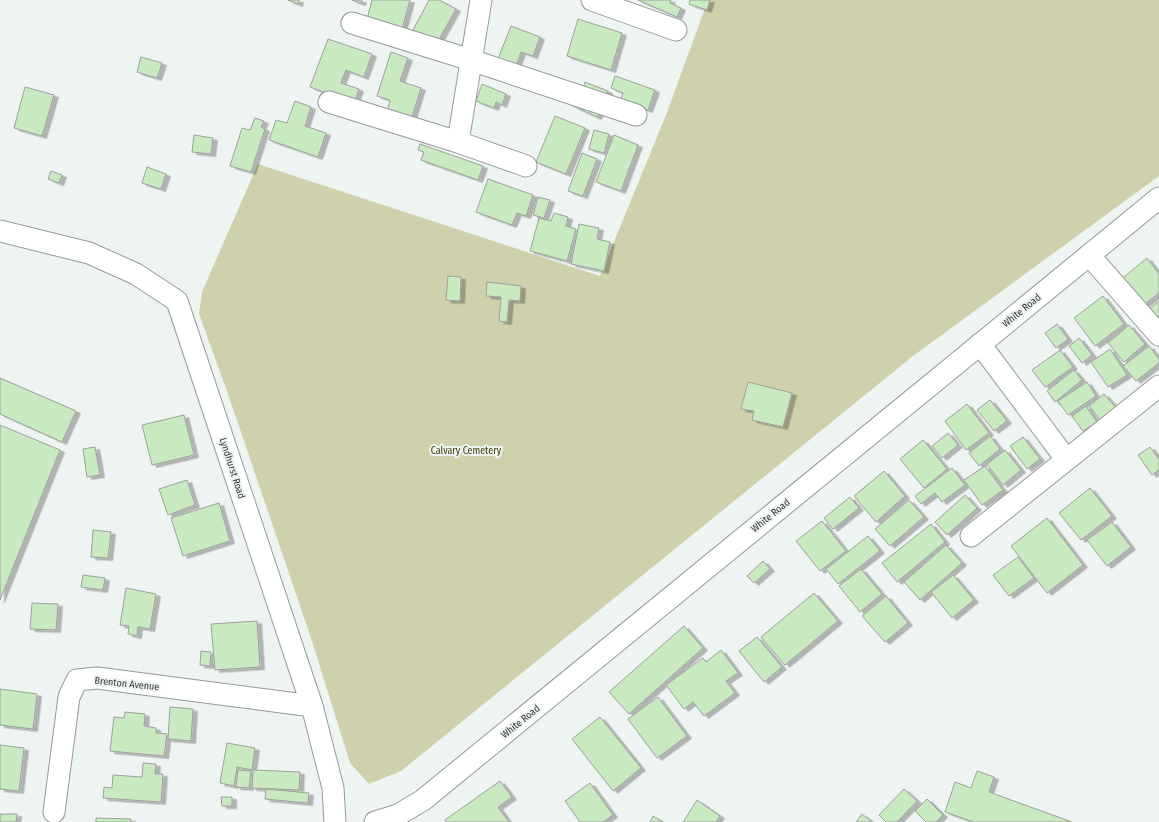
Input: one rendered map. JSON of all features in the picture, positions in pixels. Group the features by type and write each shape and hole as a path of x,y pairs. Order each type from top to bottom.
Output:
{"street":[{"path":"458,142 481,0"},
{"path":"592,0 676,30"},
{"path":"352,23 471,60 636,116"},
{"path":"329,102 458,142 526,166"},
{"name":"White Road","path":"376,822 398,815 423,800 1159,198"},
{"name":"Lyndhurst Road","path":"0,231 89,253 136,274 177,301 312,706 333,788 335,822"},
{"path":"1089,255 1159,335"},
{"path":"980,344 1066,459"},
{"path":"971,536 1159,386"},
{"name":"Brenton Avenue","path":"54,812 69,697 77,680 97,678 312,706"}],"green space":[{"name":"Calvary Cemetery","path":"708,0 1159,0 1159,176 913,356 401,771 369,784 350,763 312,641 227,391 199,314 202,292 258,164 600,276 666,115"}],"building":[{"path":"288,0 299,0 298,4"},
{"path":"352,0 362,0 361,3"},
{"path":"372,0 410,0 401,33 366,23"},
{"path":"429,0 439,0 456,9 437,43 413,30"},
{"path":"638,0 671,0 670,3 681,8 677,17"},
{"path":"690,0 710,0 707,10 689,4"},
{"path":"578,19 622,33 611,70 567,56"},
{"path":"511,26 540,37 533,56 521,52 516,66 498,59"},
{"path":"328,39 372,54 364,77 346,70 341,83 359,89 354,103 310,87"},
{"path":"391,52 408,58 400,81 421,88 410,123 386,116 390,100 377,96"},
{"path":"141,57 162,63 157,78 137,72"},
{"path":"615,76 655,90 648,110 620,101 623,93 611,88"},
{"path":"585,82 608,91 605,100 582,92"},
{"path":"482,84 506,94 502,105 496,102 494,108 476,101"},
{"path":"25,87 54,95 42,136 14,128"},
{"path":"577,98 601,108 597,117 573,106"},
{"path":"295,101 311,107 305,126 326,133 318,157 269,140 276,120 287,123"},
{"path":"555,116 585,128 566,174 536,162"},
{"path":"255,118 264,121 261,127 265,129 251,172 230,166 242,128 250,130"},
{"path":"594,130 609,134 604,153 589,149"},
{"path":"194,135 213,138 211,154 192,152"},
{"path":"614,135 638,145 621,191 596,182"},
{"path":"420,144 483,166 478,180 421,160 424,152 418,150"},
{"path":"582,153 597,159 583,196 568,191"},
{"path":"147,167 166,174 161,189 142,183"},
{"path":"51,171 62,175 59,183 48,179"},
{"path":"488,179 533,195 526,216 517,213 512,225 476,212"},
{"path":"538,197 550,200 544,218 533,215"},
{"path":"554,213 568,217 566,226 576,229 567,261 530,251 539,218 551,221"},
{"path":"579,224 599,228 597,239 610,242 604,271 571,264"},
{"path":"1147,258 1159,274 1159,293 1140,308 1119,281"},
{"path":"448,276 461,277 460,301 446,300"},
{"path":"487,282 521,286 520,301 509,300 507,322 499,321 501,297 486,296"},
{"path":"1103,296 1124,324 1095,346 1074,318"},
{"path":"1159,301 1159,324 1143,314"},
{"path":"1057,324 1068,339 1056,348 1045,333"},
{"path":"1129,325 1145,344 1124,362 1108,343"},
{"path":"1079,338 1092,355 1082,363 1069,346"},
{"path":"1149,346 1159,359 1159,363 1136,381 1123,366"},
{"path":"1110,349 1127,375 1108,387 1091,362"},
{"path":"1060,350 1073,367 1045,387 1032,370"},
{"path":"1074,370 1082,380 1055,402 1047,391"},
{"path":"0,378 76,411 62,442 0,414"},
{"path":"748,382 792,393 783,427 752,420 754,411 741,409"},
{"path":"1087,382 1096,396 1068,415 1058,401"},
{"path":"1104,394 1118,410 1102,422 1089,406"},
{"path":"990,400 1007,421 994,431 977,410"},
{"path":"967,404 989,433 966,450 945,421"},
{"path":"1086,406 1097,422 1083,431 1072,416"},
{"path":"184,415 194,455 152,465 142,425"},
{"path":"0,425 60,450 0,600"},
{"path":"948,433 958,445 942,458 932,446"},
{"path":"990,436 1000,449 979,466 969,453"},
{"path":"1023,437 1040,459 1027,469 1010,446"},
{"path":"923,440 947,469 924,488 900,459"},
{"path":"95,447 100,475 87,477 83,449"},
{"path":"1150,447 1159,459 1159,470 1152,475 1138,455"},
{"path":"1005,450 1021,470 1003,485 987,464"},
{"path":"985,466 1003,490 982,505 964,480"},
{"path":"952,468 965,485 942,502 935,493 921,504 915,496"},
{"path":"884,471 905,496 876,522 854,496"},
{"path":"187,480 195,505 168,515 159,489"},
{"path":"1090,488 1112,516 1081,540 1059,513"},
{"path":"965,495 977,508 947,535 935,522"},
{"path":"850,497 859,508 833,529 824,518"},
{"path":"909,500 924,517 890,546 875,529"},
{"path":"219,503 230,541 183,556 171,518"},
{"path":"1047,518 1083,565 1047,593 1011,546"},
{"path":"822,521 846,551 820,571 796,541"},
{"path":"1112,522 1131,547 1107,566 1087,540"},
{"path":"931,524 945,542 897,582 882,563"},
{"path":"93,530 111,532 108,558 91,557"},
{"path":"868,536 880,551 838,584 826,569"},
{"path":"946,545 962,563 920,600 904,582"},
{"path":"1018,557 1034,578 1009,596 993,575"},
{"path":"763,561 770,569 754,583 747,576"},
{"path":"861,569 882,594 860,612 839,586"},
{"path":"83,575 105,578 103,590 81,587"},
{"path":"953,575 974,600 952,618 931,592"},
{"path":"126,588 156,594 150,629 138,627 137,636 128,634 129,626 120,625"},
{"path":"814,593 838,621 785,665 761,637"},
{"path":"886,596 908,623 885,642 862,616"},
{"path":"32,603 58,604 56,630 30,629"},
{"path":"257,621 260,667 215,670 211,624"},
{"path":"684,626 703,648 629,714 609,692"},
{"path":"757,637 782,667 764,682 739,651"},
{"path":"721,650 738,673 726,681 735,693 704,716 693,702 684,709 666,685 703,658 706,662"},
{"path":"201,651 211,652 210,666 200,665"},
{"path":"0,689 37,694 33,729 0,725"},
{"path":"658,697 687,736 657,758 628,719"},
{"path":"170,707 193,709 191,741 168,739"},
{"path":"125,712 145,714 144,726 156,728 156,733 167,734 164,756 110,751 114,717 124,718"},
{"path":"600,717 641,768 613,791 572,739"},
{"path":"227,743 255,748 252,770 237,767 234,786 220,783"},
{"path":"0,745 24,748 19,791 0,789"},
{"path":"143,763 156,764 155,774 163,774 161,802 103,798 104,787 112,788 113,775 142,777"},
{"path":"238,770 251,771 249,788 236,787"},
{"path":"253,770 300,772 299,790 252,788"},
{"path":"977,771 994,777 989,792 1072,822 974,822 945,812 955,782 971,788"},
{"path":"500,781 512,797 498,807 509,822 446,822 445,820"},
{"path":"590,783 613,815 603,822 580,822 565,801"},
{"path":"266,789 309,793 308,803 265,799"},
{"path":"904,789 917,801 897,822 886,822 879,815"},
{"path":"221,797 232,797 232,806 222,806"},
{"path":"927,799 943,815 936,822 926,822 915,811"},
{"path":"697,800 720,816 716,822 683,822"},
{"path":"0,814 17,814 16,822 0,822"},
{"path":"862,814 872,822 856,822"},
{"path":"653,816 663,822 650,822"},
{"path":"96,818 131,819 131,822 96,822"}]}
